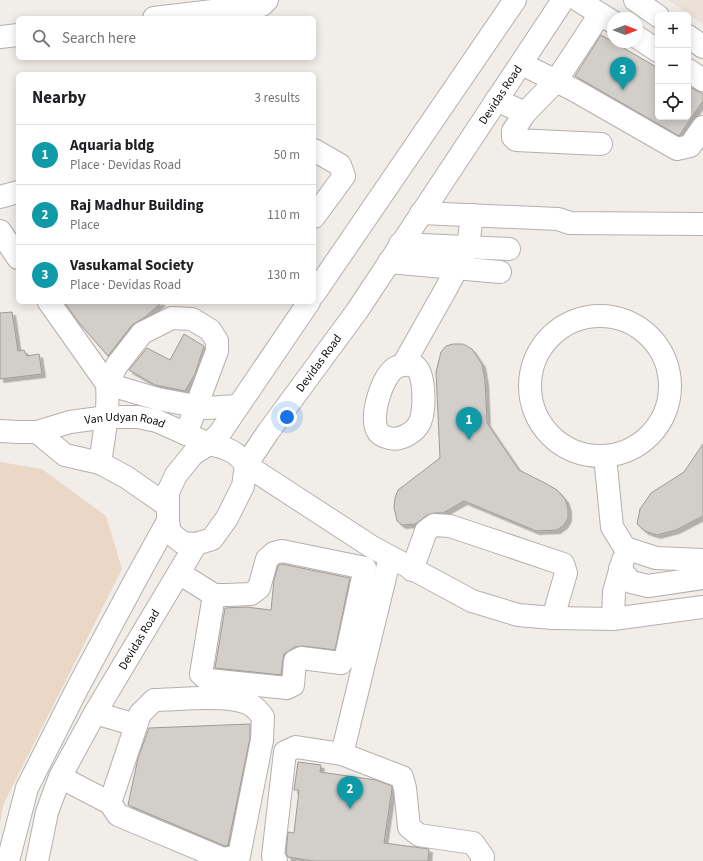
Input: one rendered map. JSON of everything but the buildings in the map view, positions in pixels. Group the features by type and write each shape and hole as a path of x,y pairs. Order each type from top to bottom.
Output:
{"street":[{"path":"171,16 262,5 267,0"},
{"path":"316,291 515,0"},
{"name":"Devidas Road","path":"37,861 47,812 60,777 95,713 196,544 212,539 227,518 243,486 246,465 268,432 356,311 496,100 522,64 563,0"},
{"path":"578,0 606,18 556,81 524,113 513,131 512,137 516,140 601,144"},
{"path":"635,0 655,14"},
{"path":"0,37 16,35"},
{"path":"691,38 703,46"},
{"path":"643,42 655,49"},
{"path":"522,64 556,81 677,149 690,146 703,127"},
{"path":"691,72 703,80"},
{"path":"496,100 524,113"},
{"path":"316,151 340,165 344,176 316,214"},
{"path":"0,197 16,193"},
{"path":"417,218 471,220 558,218 570,223 703,224"},
{"path":"403,365 458,268 468,247 471,220"},
{"path":"0,231 16,255"},
{"path":"400,244 509,249"},
{"path":"389,262 500,272"},
{"path":"50,304 107,384 158,399 206,408 237,406"},
{"path":"196,544 183,543 170,533 168,492 178,472 193,454 209,444 220,433 308,304"},
{"path":"589,316 618,318 632,323 644,331 655,342 663,354 671,383 666,412 650,437 638,446 625,452 605,456 596,457 582,455 568,449 556,441 546,431 538,419 532,405 530,391 530,376 534,362 541,348 550,336 561,327 575,320 589,316"},
{"path":"100,463 107,417 107,384 116,365 142,333 172,318 192,319 210,330 217,341 217,351 186,434"},
{"name":"Van Udyan Road","path":"0,431 37,432 70,422 107,417 138,417 157,421 209,444"},
{"path":"37,432 65,455 100,463 126,477 168,514"},
{"path":"209,444 226,448 240,457 246,465 381,552 472,601 518,615 553,618 614,608 703,607"},
{"path":"605,456 612,527 625,548 656,558 703,560"},
{"path":"8,861 27,788 78,687 137,577 168,514"},
{"path":"412,570 426,531 434,526 450,526 563,564 566,573 553,618"},
{"path":"179,573 214,595 226,596 251,594 259,588 267,559 274,553 282,551 365,568"},
{"path":"214,595 201,674 208,680 287,688 293,685 295,662 301,658 341,663 346,656 365,568 381,552"},
{"path":"342,754 381,552"},
{"path":"614,608 614,592 625,570 648,586 703,578"},
{"path":"60,777 110,803 118,815 223,859 239,856 262,740 263,717 254,707 245,702 222,698 154,700 140,714 110,803"},
{"path":"95,713 136,725"},
{"path":"276,861 273,856 284,752 296,747 342,754 402,777 405,788 409,827 419,835 473,843 483,857 482,861"}],"shaded area":[{"path":"668,0 703,0 703,24 691,16 691,12 686,12"},
{"path":"0,462 42,469 106,516 122,569 3,805 0,824"}],"place":[{"name":"Vasukamal Society","path":"623,90"},
{"name":"Aquaria bldg","path":"469,440"},
{"name":"Raj Madhur Building","path":"350,809"}]}
